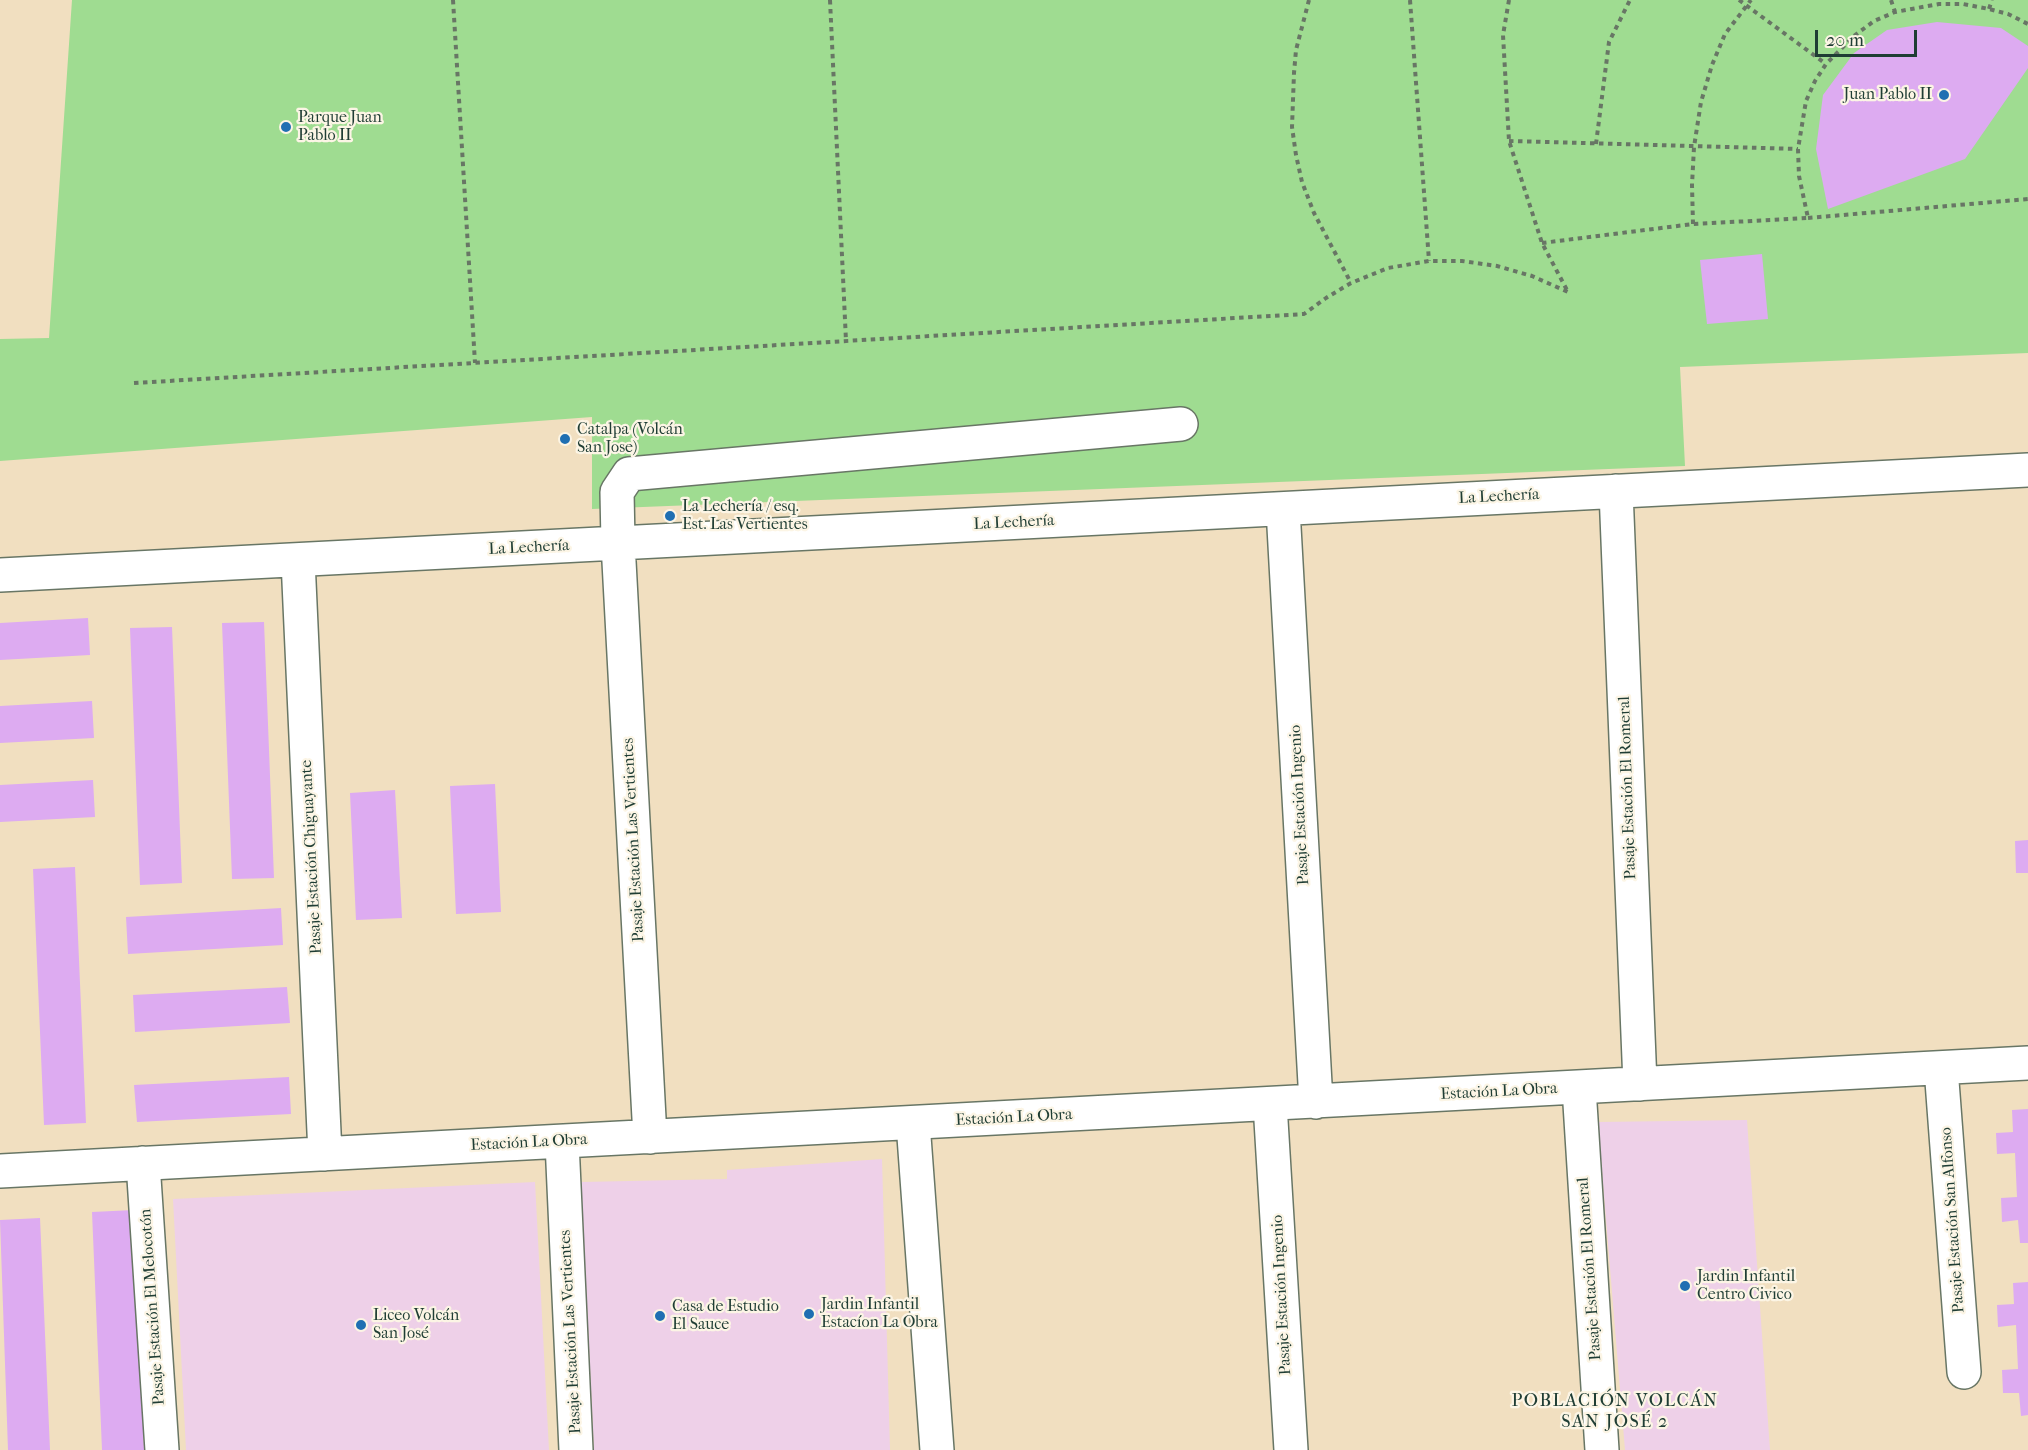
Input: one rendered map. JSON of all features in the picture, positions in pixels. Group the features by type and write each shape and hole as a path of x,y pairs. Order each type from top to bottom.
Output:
{"street":[{"name":"Pasaje Estación Las Vertientes","path":"650,1137 618,543 617,492 629,474 1181,424"},
{"name":"La Lechería","path":"0,575 2028,470"},
{"name":"Pasaje Estación El Romeral","path":"1616,491 1640,1084"},
{"name":"Pasaje Estación Ingenio","path":"1283,509 1316,1102"},
{"name":"Pasaje Estación Chiguayante","path":"298,560 325,1154"},
{"name":"Estación La Obra","path":"0,1170 2028,1064"},
{"name":"Pasaje Estación San Alfonso","path":"1941,1068 1964,1372"},
{"name":"Pasaje Estación El Romeral","path":"1579,1088 1602,1450"},
{"name":"Pasaje Estación Ingenio","path":"1270,1104 1291,1450"},
{"path":"913,1123 937,1450"},
{"name":"Pasaje Estación Las Vertientes","path":"562,1142 576,1450"},
{"name":"Pasaje Estación El Melocotón","path":"143,1163 162,1450"}],"path":[{"path":"453,0 475,363"},
{"path":"830,0 846,341"},
{"path":"1309,0 1296,50 1292,100 1293,136 1302,182 1314,213 1351,283"},
{"path":"1410,0 1429,261"},
{"path":"134,383 1304,314 1351,283 1388,268 1429,261 1462,261 1497,266 1532,276 1568,292 1542,243 1509,141 1503,35 1509,0"},
{"path":"1596,144 1609,42 1630,0"},
{"path":"1739,0 1827,64"},
{"path":"1693,224 1694,147 1701,102 1712,65 1725,34 1750,0"},
{"path":"1891,0 1895,12"},
{"path":"1989,9 1992,0"},
{"path":"1808,218 1800,176 1798,149 1806,101 1815,81 1827,64 1854,36 1874,21 1895,12 1939,4 1964,4 1989,9 2008,14 2028,24"},
{"path":"1509,141 1798,149"},
{"path":"1542,243 1693,224 1808,218 2028,199"}],"shaded area":[{"name":"Jardin Infantil Centro Civico","path":"1747,1120 1770,1450 1625,1450 1598,1122"},
{"path":"882,1159 890,1450 594,1450 581,1182 727,1179 727,1170"},
{"name":"Liceo Volcán San José","path":"535,1182 549,1450 186,1450 173,1199"}],"green space":[{"name":"Parque Juan Pablo II","path":"72,0 2028,0 2028,353 1680,367 1685,466 592,509 592,417 0,461 0,339 49,338"}],"building":[{"path":"1937,22 2001,28 2028,46 2028,68 1965,159 1828,209 1816,149 1823,95 1854,53 1887,30"},
{"path":"1762,254 1768,319 1707,324 1700,260"},
{"path":"88,618 90,655 0,660 0,623"},
{"path":"264,622 274,878 232,879 222,623"},
{"path":"172,627 182,883 140,885 130,628"},
{"path":"92,701 94,738 0,743 0,706"},
{"path":"93,780 95,817 0,822 0,785"},
{"path":"495,784 501,912 456,914 450,786"},
{"path":"395,790 402,918 356,920 350,793"},
{"path":"2028,840 2028,873 2016,873 2015,841"},
{"path":"75,867 86,1123 44,1125 33,869"},
{"path":"281,908 283,945 128,954 126,917"},
{"path":"287,987 290,1023 135,1032 133,995"},
{"path":"289,1077 291,1114 137,1122 134,1085"},
{"path":"2028,1109 2028,1243 2020,1243 2018,1220 2002,1222 2001,1198 2017,1197 2015,1153 1997,1154 1996,1133 2013,1132 2012,1110"},
{"path":"134,1210 144,1450 102,1450 92,1212"},
{"path":"40,1218 50,1450 8,1450 0,1220"},
{"path":"2028,1282 2028,1415 2021,1416 2019,1393 2003,1393 2002,1370 2018,1369 2016,1325 1998,1327 1997,1305 2014,1304 2013,1283"}],"place":[{"name":"Juan Pablo II","path":"1944,95"},
{"name":"Parque Juan Pablo II","path":"286,127"},
{"name":"Catalpa (Volcán San Jose)","path":"565,439"},
{"name":"La Lechería / esq. Est. Las Vertientes","path":"670,516"},
{"name":"Jardin Infantil Centro Civico","path":"1685,1286"},
{"name":"Jardin Infantil Estacíon La Obra","path":"809,1314"},
{"name":"Casa de Estudio El Sauce","path":"660,1316"},
{"name":"Liceo Volcán San José","path":"361,1325"}],"district":[{"name":"POBLACIÓN VOLCÁN SAN JOSÉ 2","path":"1615,1412"}]}
